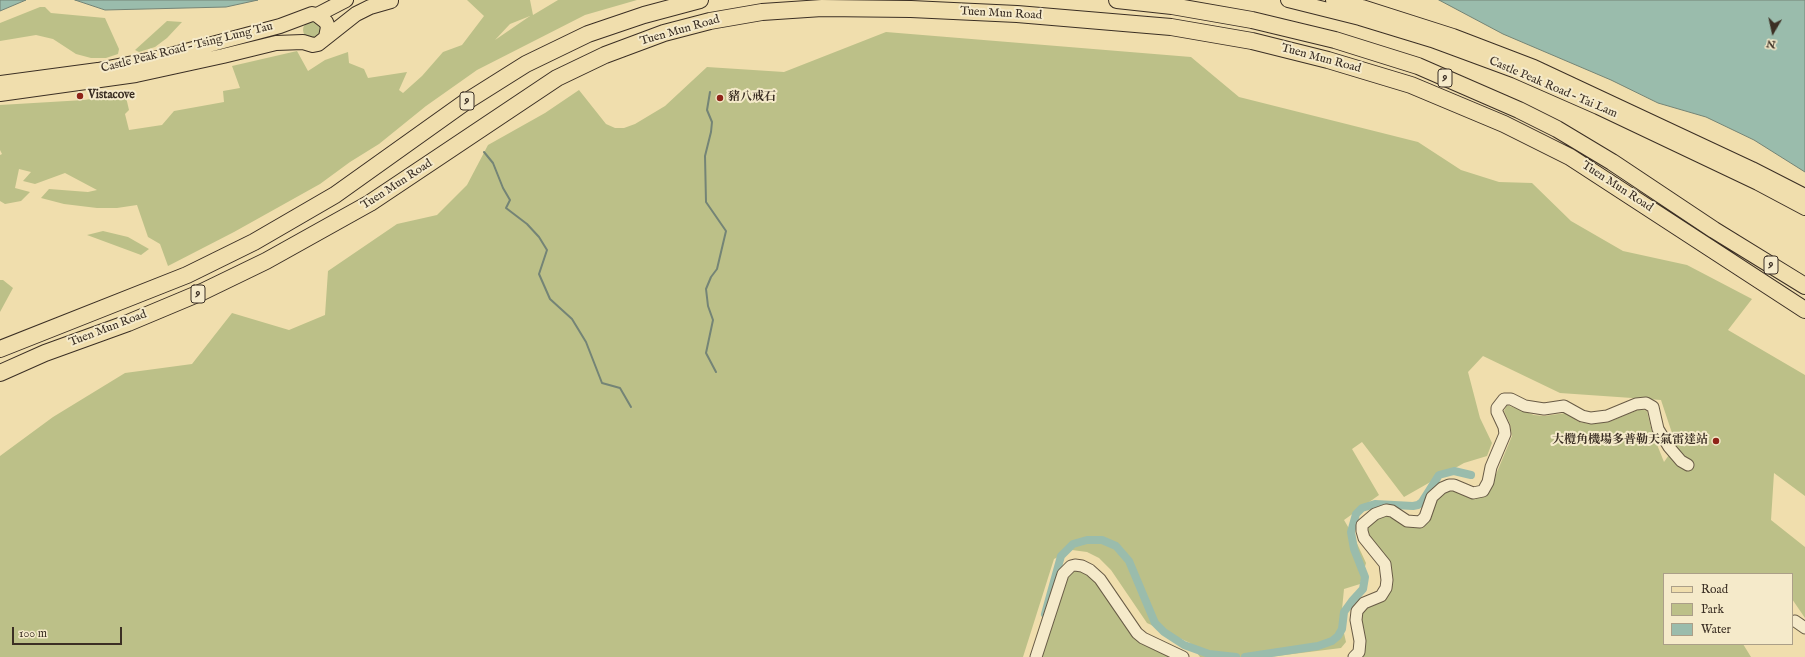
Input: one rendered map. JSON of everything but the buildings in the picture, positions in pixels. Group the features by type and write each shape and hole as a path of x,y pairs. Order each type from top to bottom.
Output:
{"highway":[{"name":"Tuen Mun Road","path":"0,349 187,275 254,242 335,195 464,103 526,64 588,34 644,15 700,0"},
{"name":"Tuen Mun Road","path":"1117,0 1172,6 1252,20 1335,40 1418,66 1519,110 1557,129 1612,162 1714,230 1805,286"},
{"name":"Tuen Mun Road","path":"0,373 45,353 128,323 202,292 266,261 370,203 557,78 605,55 664,33 710,21 762,12 822,8 911,9 1017,14 1171,27 1252,41 1335,62 1418,88 1504,124 1570,157 1805,310"}],"main road":[{"name":"Castle Peak Road – Tsing Lung Tau","path":"0,83 91,71 134,63 280,26 312,14 317,15 346,0"},
{"name":"Castle Peak Road – Tai Lam","path":"1288,0 1360,18 1432,40 1516,71 1626,120 1758,183 1805,208"},
{"name":"Castle Peak Road – Tai Lam","path":"1333,0 1362,7 1453,36 1528,65 1773,178 1805,196"},
{"name":"Castle Peak Road – Tsing Lung Tau","path":"0,94 136,75 276,43 303,42 313,45 318,44 356,14 370,6 391,1"},
{"path":"317,15 326,22 328,27 326,37"},
{"path":"302,18 296,30 303,42"}],"street":[{"path":"1354,657 1359,652 1360,641 1356,620 1357,611 1364,603 1381,596 1387,583 1385,564 1362,534 1362,525 1375,514 1386,510 1394,511 1408,521 1420,522 1425,516 1432,498 1442,488 1449,485 1454,485 1473,492 1483,491 1488,482 1491,467 1505,434 1504,426 1497,412 1497,408 1504,399 1512,399 1525,406 1544,409 1564,406 1582,416 1591,418 1607,416 1636,404 1646,403 1654,407 1658,429 1669,447 1681,461 1688,465"},
{"path":"1036,657 1063,574 1071,566 1075,565 1082,566 1090,570 1100,579 1136,633 1142,638 1183,657"},
{"path":"1795,621 1805,628"}],"green space":[{"path":"467,0 530,0 533,15 558,0 637,0 585,15 477,70 426,106 379,144 350,162 320,184 234,232 168,266 160,244 148,237 137,205 117,208 97,208 64,204 41,198 49,189 88,192 97,190 65,173 35,184 23,181 31,172 19,169 15,188 30,192 21,201 5,204 0,201 0,155 2,154 0,150 0,105 84,100 125,93 129,110 125,114 129,130 162,125 174,111 224,102 223,91 240,88 232,66 297,51 308,71 325,60 348,52 349,63 364,69 368,78 407,72 399,90 403,93 422,76 443,52 462,45 484,16","holes":["530,16 495,40 510,24"]},
{"path":"40,7 45,7 51,13 105,18 119,49 118,54 106,58 91,58 76,54 53,39 36,35 0,41 0,23"},
{"path":"167,21 182,22 167,38 155,47 139,52 135,50"},
{"path":"312,21 318,24 321,30 318,36 312,39 306,36 303,30 306,24"},
{"path":"886,32 1191,57 1239,97 1418,142 1461,170 1499,182 1532,183 1571,221 1623,251 1687,265 1752,299 1728,330 1805,375 1805,496 1774,473 1771,520 1805,547 1805,618 1793,600 1793,573 1663,573 1663,645 1744,645 1751,657 1359,657 1361,613 1391,583 1367,532 1367,526 1377,518 1386,514 1415,527 1445,491 1454,489 1472,497 1492,484 1512,436 1510,424 1504,411 1507,405 1534,415 1544,416 1566,413 1579,422 1590,424 1609,422 1638,410 1644,410 1647,411 1652,432 1664,462 1676,445 1661,400 1560,393 1483,356 1468,372 1480,418 1492,443 1487,456 1464,463 1404,497 1362,442 1352,449 1379,495 1344,520 1366,563 1360,584 1344,589 1341,620 1346,642 1341,648 1269,657 1200,657 1190,643 1147,623 1111,570 1099,558 1087,552 1072,550 1054,559 1023,657 0,657 0,456 53,417 125,373 192,364 232,313 289,330 325,315 328,271 397,224 437,215 467,185 488,145 545,113 579,90 606,124 615,128 624,128 635,124 665,106 707,67 784,72"},
{"path":"103,231 128,237 149,249 141,255 87,235"},
{"path":"0,280 3,280 13,288 0,312"},
{"path":"1075,569 1081,570 1097,582 1133,636 1176,657 1042,657 1070,572"}],"water":[{"path":"0,0 26,0 0,11"},
{"path":"75,0 258,0 226,7 105,10"},
{"path":"1439,0 1805,0 1805,172 1754,140 1706,117 1658,103 1611,80 1503,34"}],"waterway":[{"path":"710,92 707,110 712,122 705,156 706,202 726,231 717,269 711,277 706,289 708,306 713,320 706,353 716,372"},
{"path":"484,152 493,163 503,188 510,200 506,208 527,224 539,237 547,250 539,274 550,299 572,319 586,342 602,383 620,388 631,407"},
{"path":"1245,657 1318,646 1332,641 1338,636 1342,629 1344,612 1363,589 1365,577 1354,549 1351,532 1356,514 1362,508 1375,504 1418,505 1422,502 1439,475 1454,471 1471,475"},
{"path":"1045,614 1061,556 1073,544 1087,540 1102,540 1116,546 1129,561 1155,623 1164,632 1184,645 1209,654 1236,657"}],"place":[{"name":"Vistacove","path":"80,96"},
{"name":"豬八戒石","path":"720,98"},
{"name":"大欖角機場多普勒天氣雷達站","path":"1716,441"}]}
